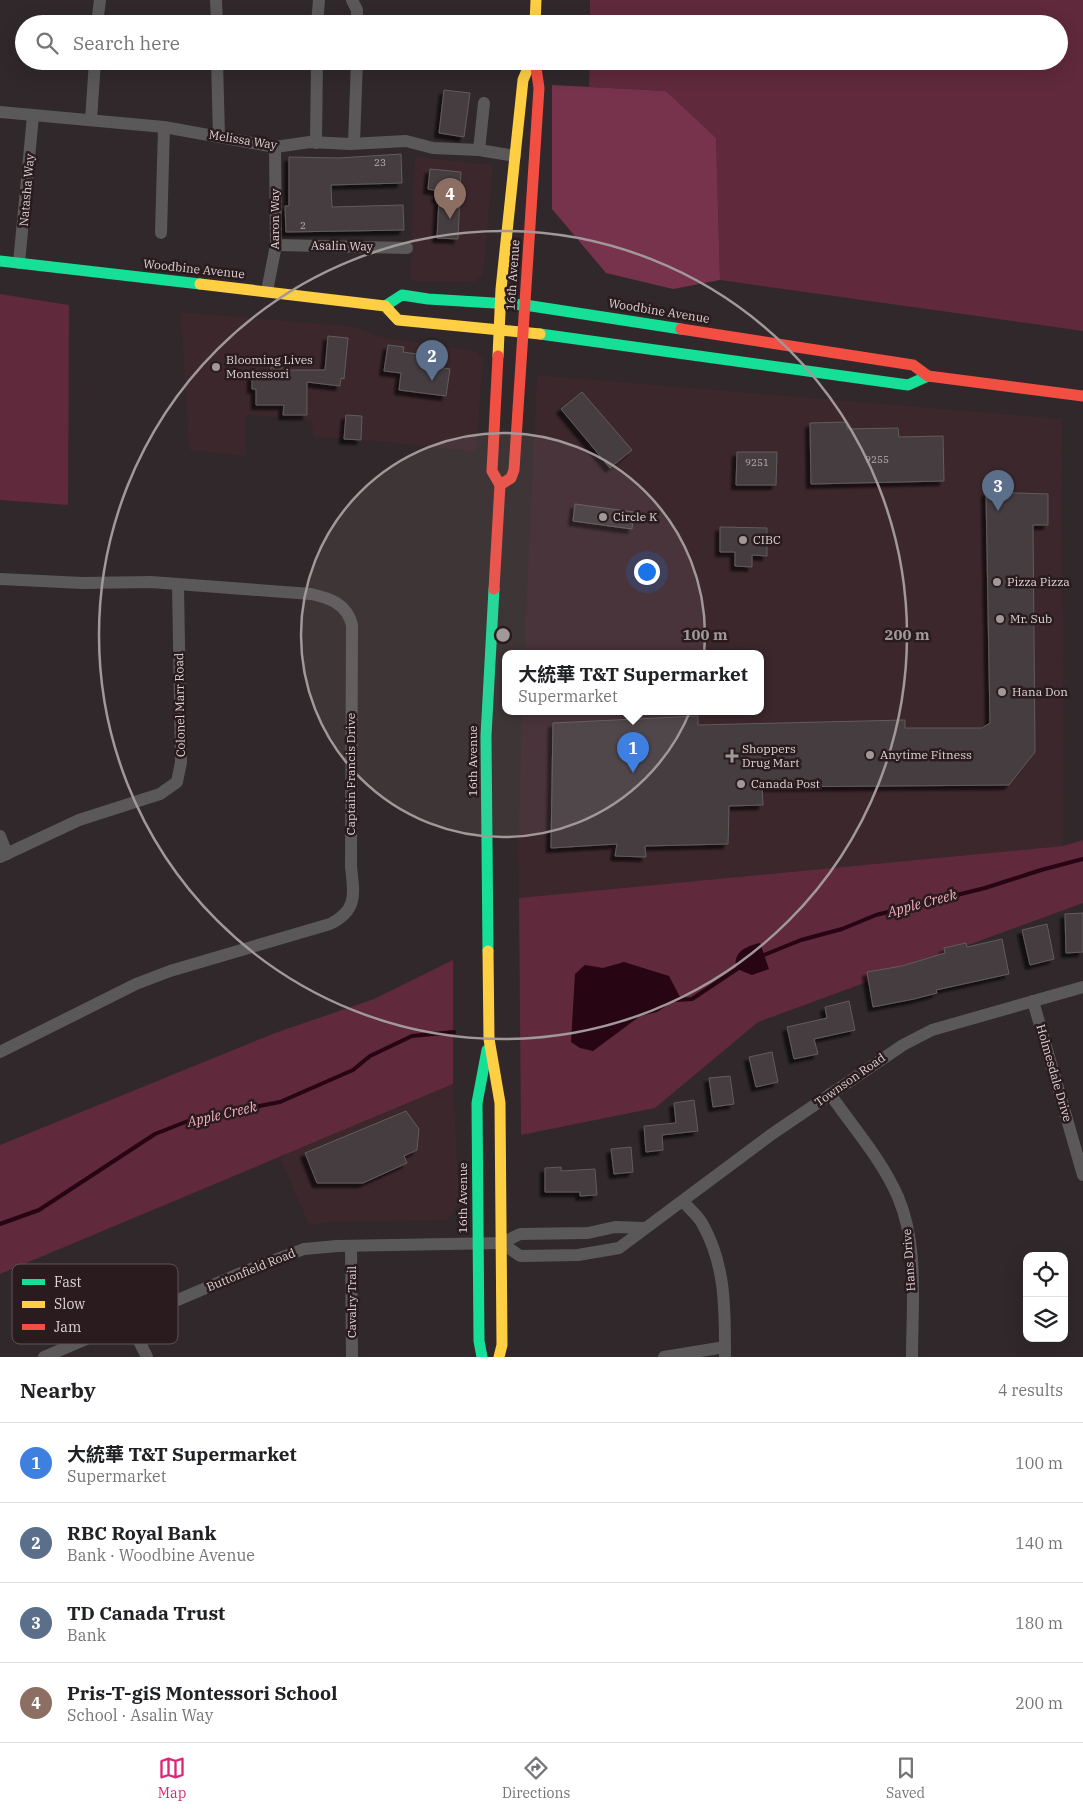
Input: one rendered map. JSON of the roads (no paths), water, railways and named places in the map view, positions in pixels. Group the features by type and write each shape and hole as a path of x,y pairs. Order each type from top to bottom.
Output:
{"main road":[{"path":"535,15 536,0"},
{"name":"16th Avenue","path":"498,1357 502,1345 500,1103 490,1039 486,736 500,485 492,471 500,302 523,80 528,70"},
{"name":"16th Avenue","path":"500,485 510,479 514,472 539,88 535,70"},
{"name":"Woodbine Avenue","path":"0,261 385,306 398,320 523,332 908,385 928,376"},
{"name":"Woodbine Avenue","path":"385,306 402,295 437,300 483,303 500,302 525,305 913,365 928,376 1083,396"},
{"name":"16th Avenue","path":"482,1357 478,1341 476,1103 490,1039"}],"street":[{"path":"98,15 100,0"},
{"path":"216,0 217,15"},
{"path":"317,15 319,0"},
{"path":"352,0 357,10 357,15"},
{"path":"91,120 94,70"},
{"path":"217,70 219,136"},
{"path":"316,143 317,70"},
{"path":"354,143 357,70"},
{"path":"479,150 484,103"},
{"name":"Melissa Way","path":"0,112 164,128 274,147 310,142 406,141 434,148 479,150 515,156"},
{"name":"Natasha Way","path":"19,263 33,116"},
{"path":"161,233 164,128"},
{"name":"Aaron Way","path":"268,291 276,245 274,147"},
{"name":"Asalin Way","path":"276,245 407,248"},
{"name":"Captain Francis Drive","path":"0,579 178,585 311,594 325,597 339,604 349,613 352,625 351,867 353,886 350,909 346,916 330,924 170,971 136,984 0,1052"},
{"name":"Colonel Marr Road","path":"3,856 79,820 160,794 177,782 181,762 178,585"},
{"path":"0,836 3,856"},
{"name":"Townson Road","path":"502,1244 520,1256 596,1254 619,1248 772,1134 917,1037 947,1026 1083,987"},
{"name":"Holmesdale Drive","path":"1033,1001 1083,1174"},
{"name":"Hans Drive","path":"830,1094 890,1181 903,1211 910,1251 912,1357"},
{"path":"664,1357 725,1352 725,1301 718,1262 703,1223 683,1201"},
{"path":"502,1244 520,1234 588,1233 615,1227 644,1228"},
{"name":"Buttonfield Road","path":"178,1301 295,1252 321,1246 502,1244"},
{"name":"Cavalry Trail","path":"351,1246 352,1357"},
{"name":"Buttonfield Road","path":"44,1357 75,1344"},
{"path":"140,1344 147,1357"}],"waterway":[{"name":"Apple Creek","path":"764,955 801,940 842,929 876,915 985,888 1083,859"},
{"name":"Apple Creek","path":"676,1000 692,999 737,969"},
{"name":"Apple Creek","path":"0,1224 39,1210 155,1134 193,1119 280,1102 353,1070 370,1056 412,1036 454,1032"}],"place":[{"name":"Pris-T-giS Montessori School","path":"450,219"},
{"name":"Blooming Lives Montessori","path":"216,367"},
{"name":"RBC Royal Bank","path":"432,381"},
{"name":"TD Canada Trust","path":"998,511"},
{"name":"Circle K","path":"603,517"},
{"name":"CIBC","path":"743,540"},
{"name":"Pizza Pizza","path":"997,582"},
{"name":"Mr. Sub","path":"1000,619"},
{"name":"Hana Don","path":"1002,692"},
{"name":"Anytime Fitness","path":"870,755"},
{"name":"Shoppers Drug Mart","path":"732,756"},
{"name":"大統華 T&T Supermarket","path":"633,773"},
{"name":"Canada Post","path":"741,784"}]}
